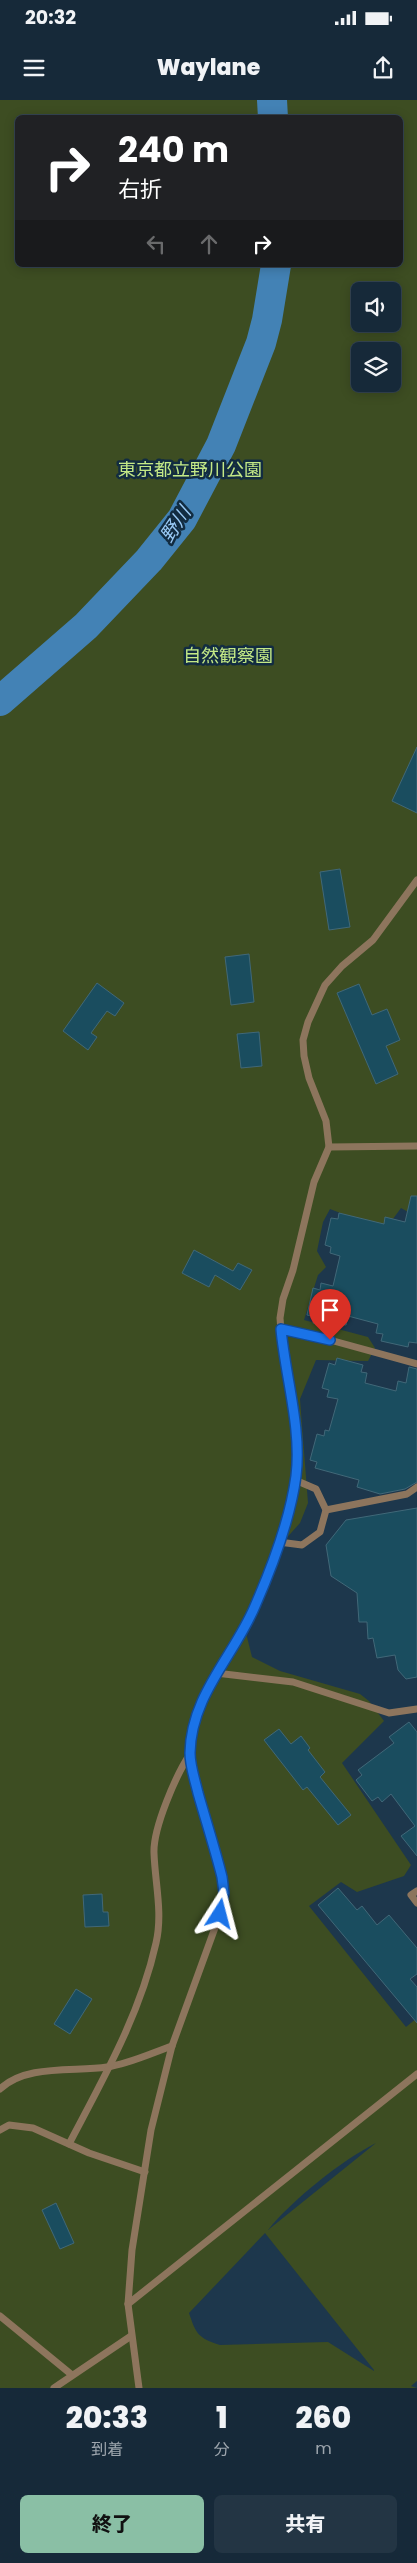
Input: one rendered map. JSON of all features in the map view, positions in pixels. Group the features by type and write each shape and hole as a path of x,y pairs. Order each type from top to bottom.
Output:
{"lane":[{"path":"139,2388 128,2304 132,2250 151,2130 172,2046 220,1914 224,1893 219,1866 193,1773 190,1754 192,1730 206,1690 254,1608 279,1542 295,1480 296,1448 281,1329 283,1299 298,1253 314,1182 329,1147 326,1121 309,1078 304,1056 303,1040 308,1022 325,985 342,966 373,940 417,880"},
{"path":"329,1147 417,1146"},
{"path":"281,1329 330,1340 417,1364"},
{"path":"279,1542 302,1545 320,1532 326,1510 316,1489 295,1480"},
{"path":"326,1510 407,1494 417,1487"},
{"path":"216,1673 293,1682 389,1713 417,1710"},
{"path":"69,2144 109,2067 138,2002 156,1945 160,1925 154,1850 157,1832 180,1769 190,1754"},
{"path":"417,1891 411,1896 417,1903"},
{"path":"0,2089 14,2078 28,2074 109,2067 172,2046"},
{"path":"128,2304 417,2074"},
{"path":"0,2130 9,2125 19,2125 145,2172"},
{"path":"0,2316 72,2375"},
{"path":"54,2388 131,2336"}],"green space":[{"path":"0,100 417,100 417,1217 401,1208 390,1223 379,1228 330,1209 323,1222 317,1251 326,1267 318,1275 304,1320 368,1337 375,1348 368,1361 316,1360 300,1399 308,1503 300,1523 274,1552 246,1633 252,1657 280,1671 360,1694 369,1701 384,1721 342,1763 411,1865 404,1876 357,1892 341,1882 309,1906 406,2027 417,2018 417,2381 411,2386 417,2388 0,2388","holes":["376,2143 268,2230 290,2206 318,2182 333,2170","265,2233 374,2370 374,2371 328,2342 220,2345 207,2340 196,2331 189,2313"]}],"building":[{"path":"417,747 417,813 392,801"},
{"path":"340,869 350,927 329,930 320,872"},
{"path":"249,954 254,1002 231,1005 225,957"},
{"path":"97,983 124,1003 115,1016 107,1011 91,1033 97,1037 88,1050 63,1031"},
{"path":"359,984 372,1015 387,1009 400,1040 386,1046 398,1074 376,1084 337,993"},
{"path":"259,1032 262,1066 241,1068 237,1034"},
{"path":"411,1196 417,1196 417,1343 409,1342 408,1347 381,1341 383,1334 376,1333 378,1324 348,1316 346,1325 339,1324 338,1329 313,1323 315,1317 307,1315 313,1288 320,1290 321,1283 333,1286 340,1256 330,1253 331,1247 325,1245 331,1218 338,1219 339,1213 384,1224 385,1217 405,1222"},
{"path":"194,1250 233,1271 238,1263 252,1270 240,1290 215,1275 209,1287 182,1273"},
{"path":"337,1358 363,1365 361,1372 367,1373 365,1383 396,1391 398,1381 406,1383 409,1367 417,1369 417,1482 405,1489 380,1494 357,1487 359,1480 315,1468 317,1462 310,1460 317,1434 324,1436 325,1430 329,1431 338,1399 327,1397 329,1390 322,1388 329,1363 335,1365"},
{"path":"417,1508 417,1677 406,1679 398,1670 395,1655 377,1658 373,1638 368,1639 367,1622 359,1622 357,1593 331,1576 326,1545 346,1520"},
{"path":"409,1722 417,1732 417,1856 401,1836 415,1826 391,1794 382,1802 378,1797 372,1801 356,1780 362,1775 358,1770 394,1743 389,1737"},
{"path":"279,1729 291,1744 301,1736 310,1748 308,1750 325,1772 320,1777 351,1815 338,1825 307,1787 303,1790 264,1740"},
{"path":"338,1888 357,1910 362,1906 377,1925 389,1915 417,1948 417,1974 410,1979 417,1987 417,2023 318,1905"},
{"path":"102,1894 103,1912 108,1912 109,1926 85,1927 83,1895"},
{"path":"76,1989 92,1999 70,2034 54,2024"},
{"path":"56,2203 74,2243 60,2249 42,2210"}],"waterway":[{"name":"野川","path":"272,100 273,115"},
{"name":"野川","path":"0,701 86,626 149,560 182,519 221,445 261,343 267,320 276,267"}],"route":[{"path":"220,1914 224,1893 222,1877 193,1773 190,1754 192,1730 206,1690 239,1637 254,1608 273,1561 288,1512 296,1475 296,1448 281,1329 330,1340"}],"park label":[{"name":"東京都立野川公園","path":"190,470"},
{"name":"自然観察園","path":"228,656"}]}
